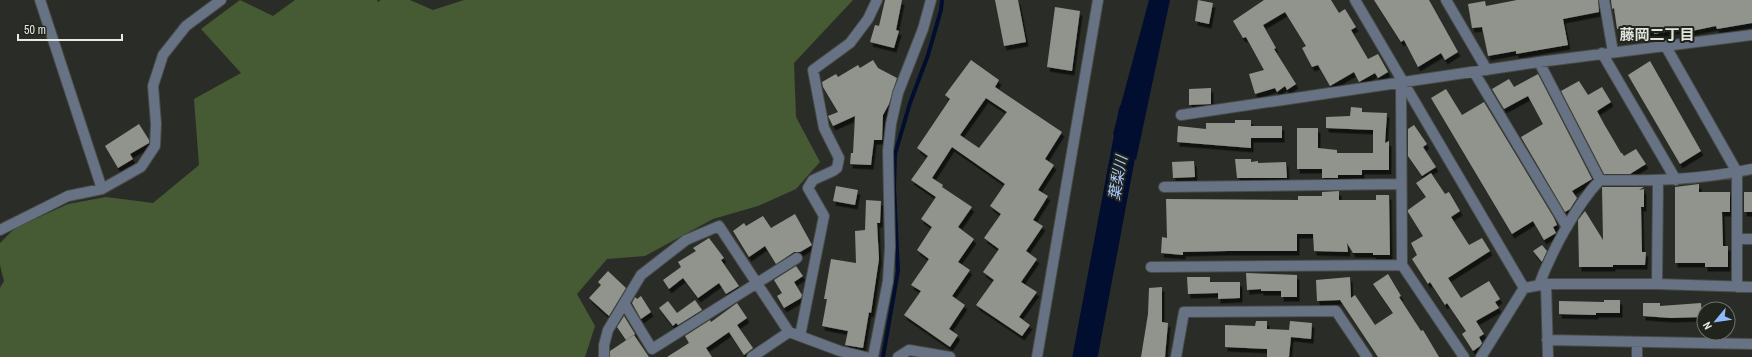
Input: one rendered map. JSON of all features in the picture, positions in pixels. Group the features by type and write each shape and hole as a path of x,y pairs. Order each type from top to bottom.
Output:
{"street":[{"path":"40,0 102,189"},
{"path":"0,230 68,196 102,189 142,167 155,146 156,124 153,86 163,55 186,26 221,0"},
{"path":"800,336 824,216 808,188 813,180 837,168 839,158 824,128 813,70 850,43 868,19 877,0"},
{"path":"872,357 888,281 890,247 888,151 890,124 898,93 923,29 931,0"},
{"path":"1037,357 1098,0"},
{"path":"1355,0 1402,83 1524,288"},
{"path":"1447,0 1487,70"},
{"path":"1604,0 1613,52"},
{"path":"1181,115 1602,53 1752,35"},
{"path":"1665,45 1737,172 1737,287"},
{"path":"1602,53 1676,180"},
{"path":"1539,62 1600,180"},
{"path":"1474,72 1567,227"},
{"path":"1402,83 1402,266 1464,357"},
{"path":"1548,357 1542,285 1545,269 1567,227 1594,186 1600,180 1676,180 1716,176 1752,169"},
{"path":"1657,284 1658,181"},
{"path":"1164,187 1401,184"},
{"path":"604,357 604,345 608,330 641,275 686,240 719,226 789,332 839,354 866,357"},
{"path":"1737,239 1752,239"},
{"path":"624,303 652,349 797,258"},
{"path":"1151,267 1402,266"},
{"path":"1481,357 1524,288 1542,285 1657,284 1752,287"},
{"path":"1176,357 1184,312 1336,311 1367,357"},
{"path":"752,357 789,332"},
{"path":"1547,340 1752,344"},
{"path":"1637,342 1637,357"},
{"path":"898,357 909,350 950,357"}],"green space":[{"path":"240,0 273,16 295,0 377,0 378,2 381,0 410,0 433,10 464,0 853,0 794,63 796,117 820,162 796,189 758,206 713,219 645,256 607,259 577,294 595,326 585,357 0,357 0,288 4,281 0,265 0,243 15,228 68,204 106,197 153,203 199,165 194,99 241,73 201,29"}],"water":[{"path":"1149,0 1170,0 1136,160 1113,134"}],"building":[{"path":"885,0 902,0 896,30 899,31 894,48 870,42 875,25 879,26"},
{"path":"995,0 1018,0 1026,42 1004,46"},
{"path":"1198,0 1213,3 1209,24 1195,21"},
{"path":"1264,0 1331,0 1339,13 1345,9 1356,27 1351,30 1368,59 1378,54 1388,72 1378,78 1375,73 1359,82 1354,72 1330,86 1318,65 1312,67 1302,48 1306,46 1285,12 1263,25 1276,48 1274,49 1296,84 1287,90 1285,86 1277,92 1275,88 1255,94 1249,74 1264,70 1246,37 1243,38 1233,21"},
{"path":"1374,0 1429,0 1458,52 1445,60 1441,53 1418,67 1404,40 1401,42"},
{"path":"1517,0 1598,0 1599,12 1563,19 1568,45 1516,54 1516,51 1488,56 1482,27 1472,28 1468,4 1485,1 1486,6"},
{"path":"1611,0 1752,0 1752,23 1717,29 1716,26 1687,32 1686,28 1654,34 1654,31 1623,36 1622,28 1617,29 1614,8 1612,9"},
{"path":"1055,7 1080,11 1072,71 1047,67"},
{"path":"873,60 878,68 897,78 889,104 883,115 882,140 874,140 871,165 850,164 851,153 853,153 855,116 833,126 828,116 838,112 823,87 822,82 836,74 838,77 858,65 860,68"},
{"path":"971,60 999,80 995,87 1062,132 1045,159 1054,165 1038,190 1048,196 1033,220 1043,226 1026,251 1037,259 1021,282 1037,292 1019,317 1030,325 1022,336 976,305 994,280 983,272 999,249 984,238 1001,214 990,206 1005,184 952,147 932,178 943,185 942,187 972,207 958,227 974,239 958,262 970,270 952,296 965,305 949,329 958,335 950,347 904,315 921,291 911,285 929,259 917,250 932,227 921,219 936,197 911,180 928,156 917,148 950,99 945,95","holes":["986,98 1007,112 979,148 960,135"]},
{"path":"1650,61 1701,151 1680,164 1628,75"},
{"path":"1538,74 1592,179 1572,191 1577,198 1570,209 1565,212 1521,137 1543,124 1528,96 1504,109 1492,89 1509,79 1514,87"},
{"path":"1579,81 1588,95 1602,87 1611,102 1597,111 1604,124 1624,156 1636,149 1646,164 1630,174 1604,174 1561,91"},
{"path":"1211,88 1211,104 1189,105 1189,89"},
{"path":"1446,89 1462,115 1484,102 1554,218 1557,225 1553,227 1556,233 1544,240 1533,221 1512,234 1431,98"},
{"path":"1351,107 1362,108 1362,112 1387,113 1385,143 1389,141 1389,170 1362,170 1362,175 1338,175 1338,178 1322,178 1322,169 1297,169 1297,128 1318,128 1318,148 1337,150 1337,153 1373,153 1373,130 1326,128 1326,117 1350,116"},
{"path":"1235,120 1251,120 1251,126 1282,126 1282,138 1251,138 1251,148 1177,142 1178,126 1206,129 1206,123 1235,123"},
{"path":"139,124 149,140 149,143 130,154 133,159 118,168 105,146"},
{"path":"1414,125 1427,144 1423,147 1436,167 1422,176 1408,156 1408,129"},
{"path":"1235,159 1251,159 1251,162 1258,161 1258,163 1286,162 1287,178 1237,178"},
{"path":"1194,161 1195,177 1173,178 1172,162"},
{"path":"1431,173 1445,194 1449,192 1460,211 1451,217 1469,245 1482,238 1490,251 1448,278 1461,298 1489,281 1500,299 1495,302 1499,308 1476,321 1484,334 1479,337 1482,343 1473,351 1462,334 1466,331 1447,303 1445,305 1430,282 1428,284 1412,259 1417,255 1411,243 1423,236 1408,210 1426,197 1416,183"},
{"path":"1699,184 1699,192 1730,192 1730,212 1722,212 1723,246 1728,246 1728,267 1705,267 1705,263 1675,263 1675,187"},
{"path":"836,186 858,190 855,205 833,201"},
{"path":"1602,187 1644,187 1639,190 1644,189 1644,207 1641,207 1642,252 1646,252 1645,265 1579,267 1578,220 1585,211 1603,240"},
{"path":"1339,191 1339,200 1376,200 1376,195 1389,195 1390,255 1353,253 1347,243 1348,252 1314,251 1313,234 1297,234 1297,251 1183,252 1183,255 1161,253 1162,237 1167,238 1166,199 1298,200 1298,196 1322,196 1322,192"},
{"path":"1744,192 1752,192 1752,212 1744,212"},
{"path":"866,200 881,201 880,223 877,223 879,259 871,313 869,312 863,348 845,345 848,331 822,326 827,299 824,299 831,259 856,263 855,231 865,230"},
{"path":"795,214 812,245 800,252 794,252 776,264 765,246 749,257 733,231 744,223 746,226 763,216 771,228"},
{"path":"709,238 724,258 721,260 739,286 726,294 719,283 698,298 683,278 669,289 663,280 681,267 678,262 696,251 693,248"},
{"path":"1542,245 1547,251 1542,262 1533,251"},
{"path":"796,266 803,276 794,282 802,295 801,298 784,308 777,296 782,293 774,280"},
{"path":"608,271 626,288 609,316 589,298 601,285 598,282"},
{"path":"1246,273 1297,275 1297,297 1281,297 1281,291 1261,291 1261,289 1247,290"},
{"path":"1388,274 1401,296 1399,297 1421,331 1423,330 1439,357 1378,357 1340,300 1317,301 1316,280 1350,277 1351,298 1355,295 1375,325 1393,313 1373,284"},
{"path":"1187,277 1210,277 1210,282 1240,282 1240,298 1218,299 1218,293 1188,294"},
{"path":"1162,287 1162,322 1168,323 1165,357 1141,357 1148,314 1149,288"},
{"path":"641,296 651,312 641,319 632,303 635,297 637,299"},
{"path":"695,300 702,310 678,325 676,323 673,326 659,308 668,301 677,313"},
{"path":"1604,300 1620,300 1620,313 1596,313 1596,315 1559,314 1559,301 1604,302"},
{"path":"737,303 747,318 737,325 753,348 744,355 729,332 706,348 712,357 667,357 689,343 685,336 710,320 711,322"},
{"path":"1643,303 1660,303 1660,306 1696,303 1696,317 1671,318 1643,316"},
{"path":"624,316 635,334 626,340 617,327"},
{"path":"1256,321 1267,321 1267,329 1289,330 1290,321 1312,323 1311,339 1291,337 1289,357 1267,357 1267,349 1225,347 1225,325 1255,326"},
{"path":"634,335 649,357 610,357 610,351"}],"waterway":[{"path":"883,357 898,271 894,187 895,154 910,103 928,55 941,10 942,0"},
{"name":"葉梨川","path":"1085,357 1131,112"}],"district":[{"name":"藤岡二丁目","path":"1657,35"}]}
